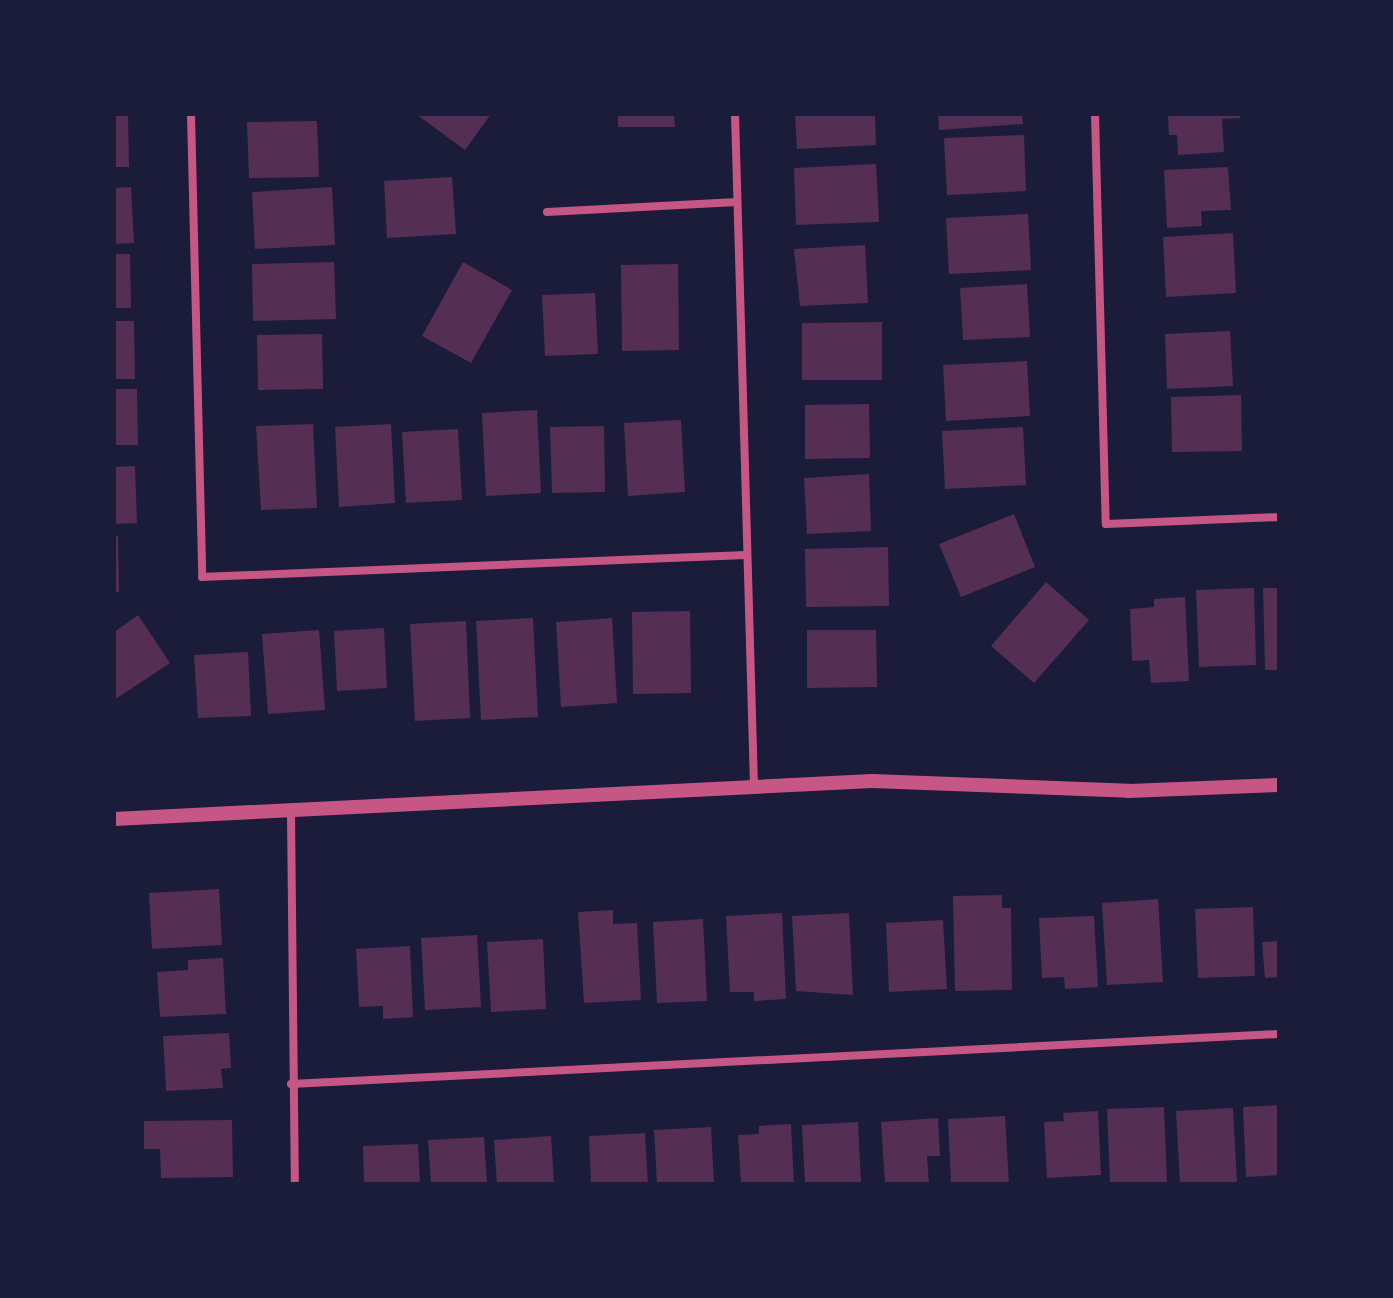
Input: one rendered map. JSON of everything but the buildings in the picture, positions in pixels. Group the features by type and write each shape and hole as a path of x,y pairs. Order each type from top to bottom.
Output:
{"street":[{"path":"191,114 202,577 746,555"},
{"path":"735,114 754,785"},
{"path":"1095,114 1106,524 1279,517"},
{"path":"547,212 737,202"},
{"path":"114,819 291,814 754,785 872,781 1129,791 1279,785"},
{"path":"291,814 291,1084 295,1184"},
{"path":"291,1084 1279,1034"}]}
